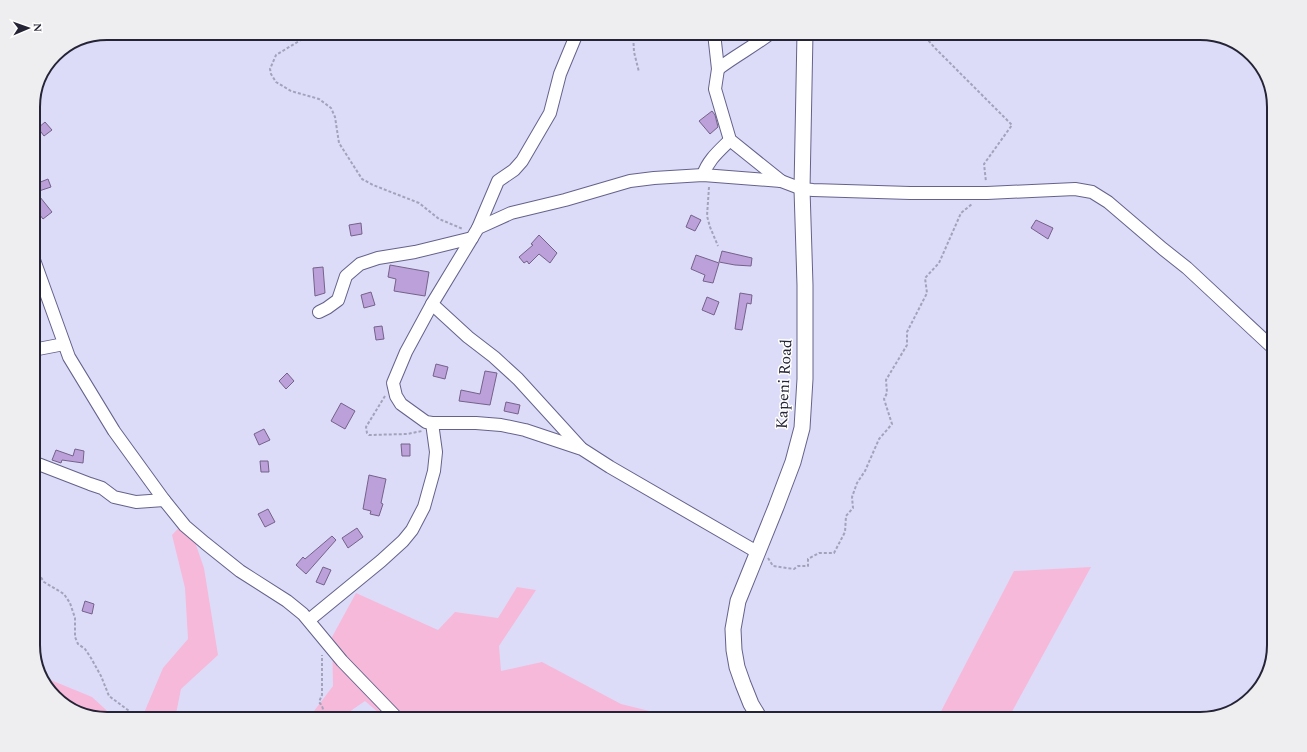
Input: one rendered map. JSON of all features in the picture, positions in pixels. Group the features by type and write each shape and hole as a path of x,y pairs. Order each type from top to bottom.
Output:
{"main road":[{"name":"Kapeni Road","path":"756,712 751,704 737,667 733,635 738,601 788,475 802,428 805,379 805,277 802,189 805,40"}],"street":[{"path":"573,40 560,74 550,113 522,161 514,170 498,181 475,233 432,304 406,352 393,383 396,396 401,404 430,423 476,423 525,430 582,449 610,467 757,552"},
{"path":"715,40 718,69 716,89 730,140 781,181"},
{"path":"718,69 735,56 762,40"},
{"path":"707,175 706,167 712,157 730,140"},
{"path":"319,312 338,300 346,276 360,264 378,258 415,252 475,233 512,213 565,200 630,181 707,175 781,181 802,189 910,193 987,193 1075,189 1092,192 1108,202 1186,268 1267,343"},
{"path":"40,277 69,357 114,431 164,500 185,526 205,543 240,571 287,601 309,620 342,661 391,712"},
{"path":"432,304 468,337 494,357 518,379 582,449"},
{"path":"40,349 64,344"},
{"path":"309,620 381,561 403,541 412,530 424,507 434,471 436,452 430,423"},
{"path":"40,465 102,488 114,497 136,502 164,500"}],"path":[{"path":"301,40 276,55 270,69 271,74 276,82 291,91 319,99 331,108 335,117 339,143 362,179 373,185 419,203 439,219 475,233"},
{"path":"633,40 634,52 639,72"},
{"path":"757,552 766,555 773,566 794,569 798,566 808,566 808,559 819,553 834,553 845,532 846,516 853,508 852,497 857,483 865,472 879,439 892,424 884,399 887,393 886,380 907,345 907,332 927,292 925,278 940,263 961,212 987,193 984,164 1012,125 928,40"},
{"path":"707,175 708,216 710,227 718,246"},
{"path":"393,383 366,427 366,434 419,433 424,431 430,423"},
{"path":"40,576 44,582 64,594 70,603 75,618 78,644 91,658 101,676 109,696 131,712"},
{"path":"322,652 322,695 319,702 323,707 324,712"}],"shaded area":[{"path":"187,519 204,568 218,655 181,689 176,712 144,712 163,668 188,639 185,588 172,535"},
{"path":"1091,567 1012,712 941,712 1014,571"},
{"path":"517,587 536,590 499,646 501,671 542,662 621,704 654,712 378,712 365,701 349,712 313,712 333,686 332,637 356,593 438,630 455,612 498,618"},
{"path":"50,680 92,697 108,712 90,710 81,707 66,698"}],"building":[{"path":"712,111 715,115 718,127 710,134 699,121"},
{"path":"45,122 52,130 44,136 40,131 40,126"},
{"path":"48,179 51,187 40,191 40,182"},
{"path":"40,197 52,212 43,219 40,215"},
{"path":"691,215 701,220 695,231 686,227"},
{"path":"1036,220 1053,228 1048,239 1031,228"},
{"path":"361,223 362,234 351,236 349,225"},
{"path":"539,235 557,253 550,263 539,254 529,264 527,261 524,263 519,257 533,245 531,244"},
{"path":"722,251 752,258 751,266 719,262"},
{"path":"696,255 719,263 713,283 703,281 705,275 691,269"},
{"path":"390,265 429,272 425,296 394,291 396,279 388,277"},
{"path":"323,267 325,293 315,296 313,268"},
{"path":"371,292 375,305 364,308 361,295"},
{"path":"740,293 752,295 751,304 747,303 742,330 735,329"},
{"path":"707,297 719,302 714,315 702,310"},
{"path":"382,326 384,339 376,340 374,327"},
{"path":"436,364 448,367 445,379 433,376"},
{"path":"485,371 497,373 490,405 459,401 461,390 480,394"},
{"path":"287,373 294,381 286,389 279,381"},
{"path":"506,402 520,405 518,414 504,411"},
{"path":"341,403 355,411 345,429 331,421"},
{"path":"264,429 270,440 259,445 254,434"},
{"path":"401,444 410,444 410,456 402,456"},
{"path":"75,449 84,451 83,463 62,460 61,463 52,460 56,450 73,456"},
{"path":"260,461 268,461 269,472 261,472"},
{"path":"369,475 386,479 381,503 383,504 379,516 370,514 371,511 363,509"},
{"path":"268,509 275,522 265,527 258,514"},
{"path":"357,528 363,537 348,548 342,538"},
{"path":"332,536 336,540 306,574 296,565 303,557 305,559"},
{"path":"323,567 331,570 324,585 316,582"},
{"path":"85,601 94,604 92,614 82,611"}]}
